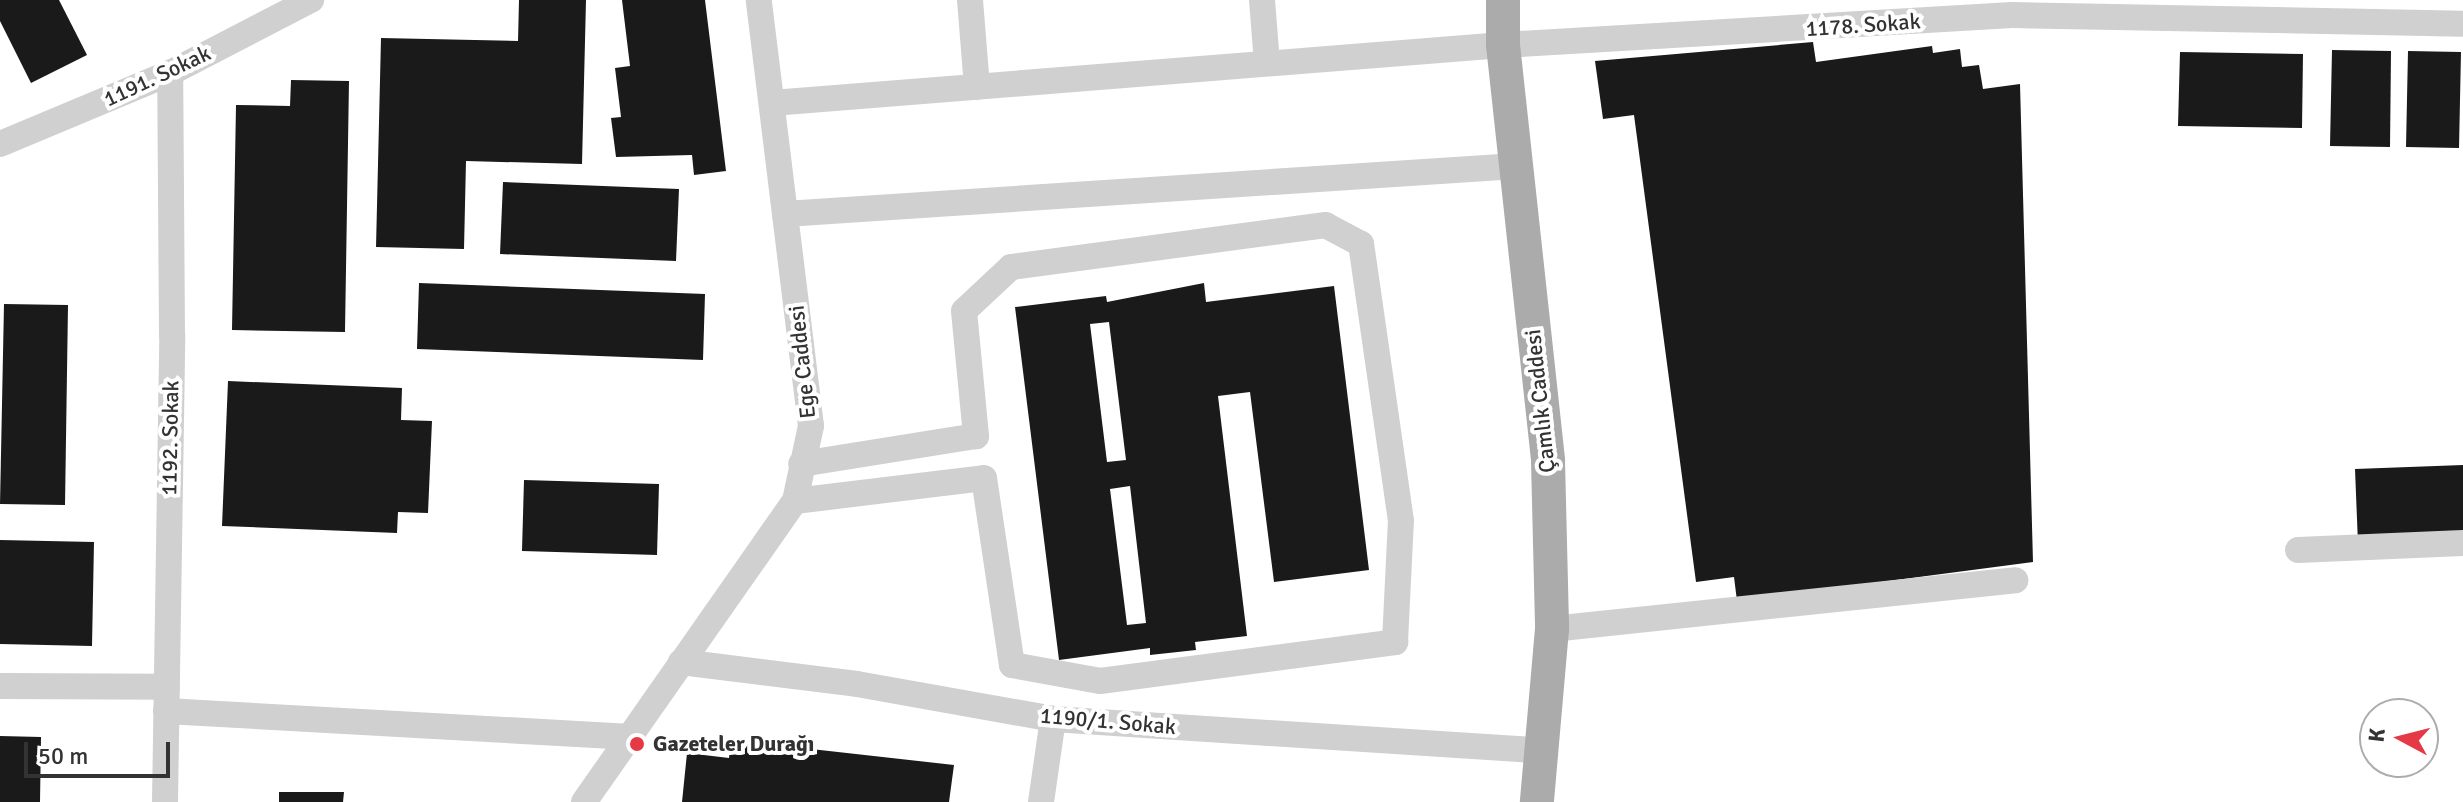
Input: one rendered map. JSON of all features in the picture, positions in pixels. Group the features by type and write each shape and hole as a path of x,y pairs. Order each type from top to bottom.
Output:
{"main road":[{"name":"Çamlık Caddesi","path":"1503,0 1503,45 1548,461 1552,629 1538,750 1537,802"}],"street":[{"name":"1191. Sokak","path":"0,144 170,73 311,0"},
{"name":"Ege Caddesi","path":"584,802 626,737 795,501 811,426 759,0"},
{"path":"970,0 977,87"},
{"path":"1262,0 1267,63"},
{"name":"1178. Sokak","path":"772,103 2012,7 2463,24"},
{"name":"1192. Sokak","path":"165,802 170,73"},
{"path":"785,214 1516,166"},
{"path":"795,501 984,478 1012,665 1100,681 1395,642 1401,605 1401,521 1361,244 1326,225 1011,267 964,311 976,436 801,464"},
{"path":"2298,550 2463,543"},
{"path":"1552,629 2015,580"},
{"name":"1190/1. Sokak","path":"681,662 857,684 1053,719 1538,750"},
{"path":"0,686 626,737"},
{"path":"1041,802 1053,719"}],"building":[{"path":"0,0 59,0 87,55 31,83 0,21"},
{"path":"519,0 586,0 582,164 466,161 464,249 376,247 381,38 518,41"},
{"path":"622,0 705,0 726,171 694,175 692,155 616,157 611,118 621,117 615,68 630,66"},
{"path":"1813,42 1816,62 1932,46 1933,53 1960,49 1962,67 1979,65 1983,89 2020,84 2033,562 1737,601 1734,577 1696,582 1634,115 1603,119 1595,61"},
{"path":"2332,50 2391,51 2390,147 2330,146"},
{"path":"2408,51 2461,52 2459,148 2406,147"},
{"path":"2180,52 2303,54 2302,128 2178,126"},
{"path":"291,80 349,81 345,332 232,330 236,105 290,106"},
{"path":"503,182 679,189 676,261 500,254"},
{"path":"419,283 705,294 703,360 417,349"},
{"path":"1204,283 1206,302 1334,286 1369,570 1274,582 1250,392 1218,396 1247,636 1195,642 1196,650 1150,655 1150,648 1059,660 1015,307 1106,296 1107,302","holes":["1109,322 1126,460 1107,462 1090,324","1130,486 1146,623 1127,625 1110,489"]},
{"path":"4,304 68,305 65,505 0,504"},
{"path":"228,381 402,388 401,420 432,421 428,513 398,512 397,533 222,526"},
{"path":"2463,465 2463,540 2358,544 2355,469"},
{"path":"524,480 659,484 657,555 522,551"},
{"path":"0,540 94,542 92,646 0,644"},
{"path":"0,736 41,737 40,802 0,802"},
{"path":"731,740 954,765 949,802 682,802 687,753 729,758"},
{"path":"279,792 344,792 343,802 279,802"}],"place":[{"name":"Gazeteler Durağı","path":"637,744"}]}
